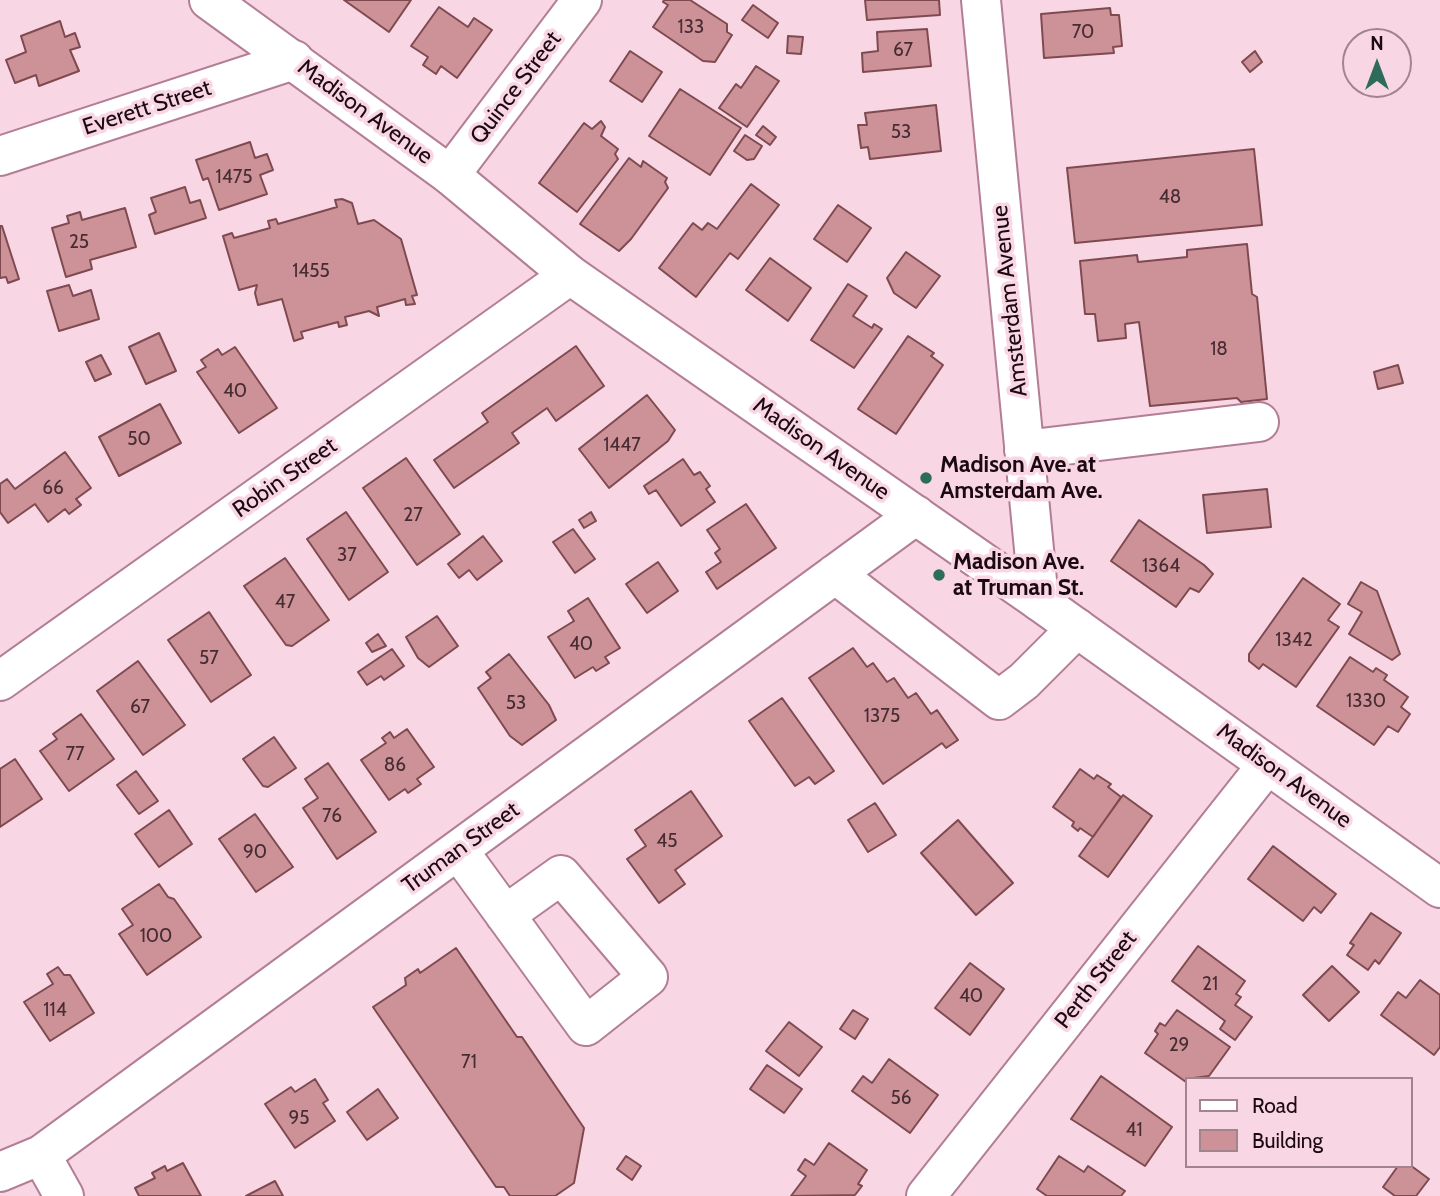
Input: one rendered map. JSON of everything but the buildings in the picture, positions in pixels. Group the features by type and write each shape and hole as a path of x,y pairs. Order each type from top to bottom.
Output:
{"street":[{"name":"Madison Avenue","path":"209,0 450,175 570,275 1039,601 1267,765 1436,878"},
{"name":"Quince Street","path":"450,175 582,0"},
{"name":"Amsterdam Avenue","path":"981,0 1039,601"},
{"name":"Everett Street","path":"0,156 294,60"},
{"name":"Robin Street","path":"0,681 570,275"},
{"path":"1024,450 1259,422"},
{"name":"Truman Street","path":"0,1172 41,1155 916,515"},
{"path":"835,574 999,700 1024,681 1077,628"},
{"name":"Perth Street","path":"926,1196 1267,765"},
{"path":"458,850 505,915 586,1026 648,977 561,875 505,915"},
{"path":"41,1155 64,1196"}],"place":[{"name":"Madison Ave. at Amsterdam Ave.","path":"926,478"},
{"name":"Madison Ave. at Truman St.","path":"939,575"}]}
